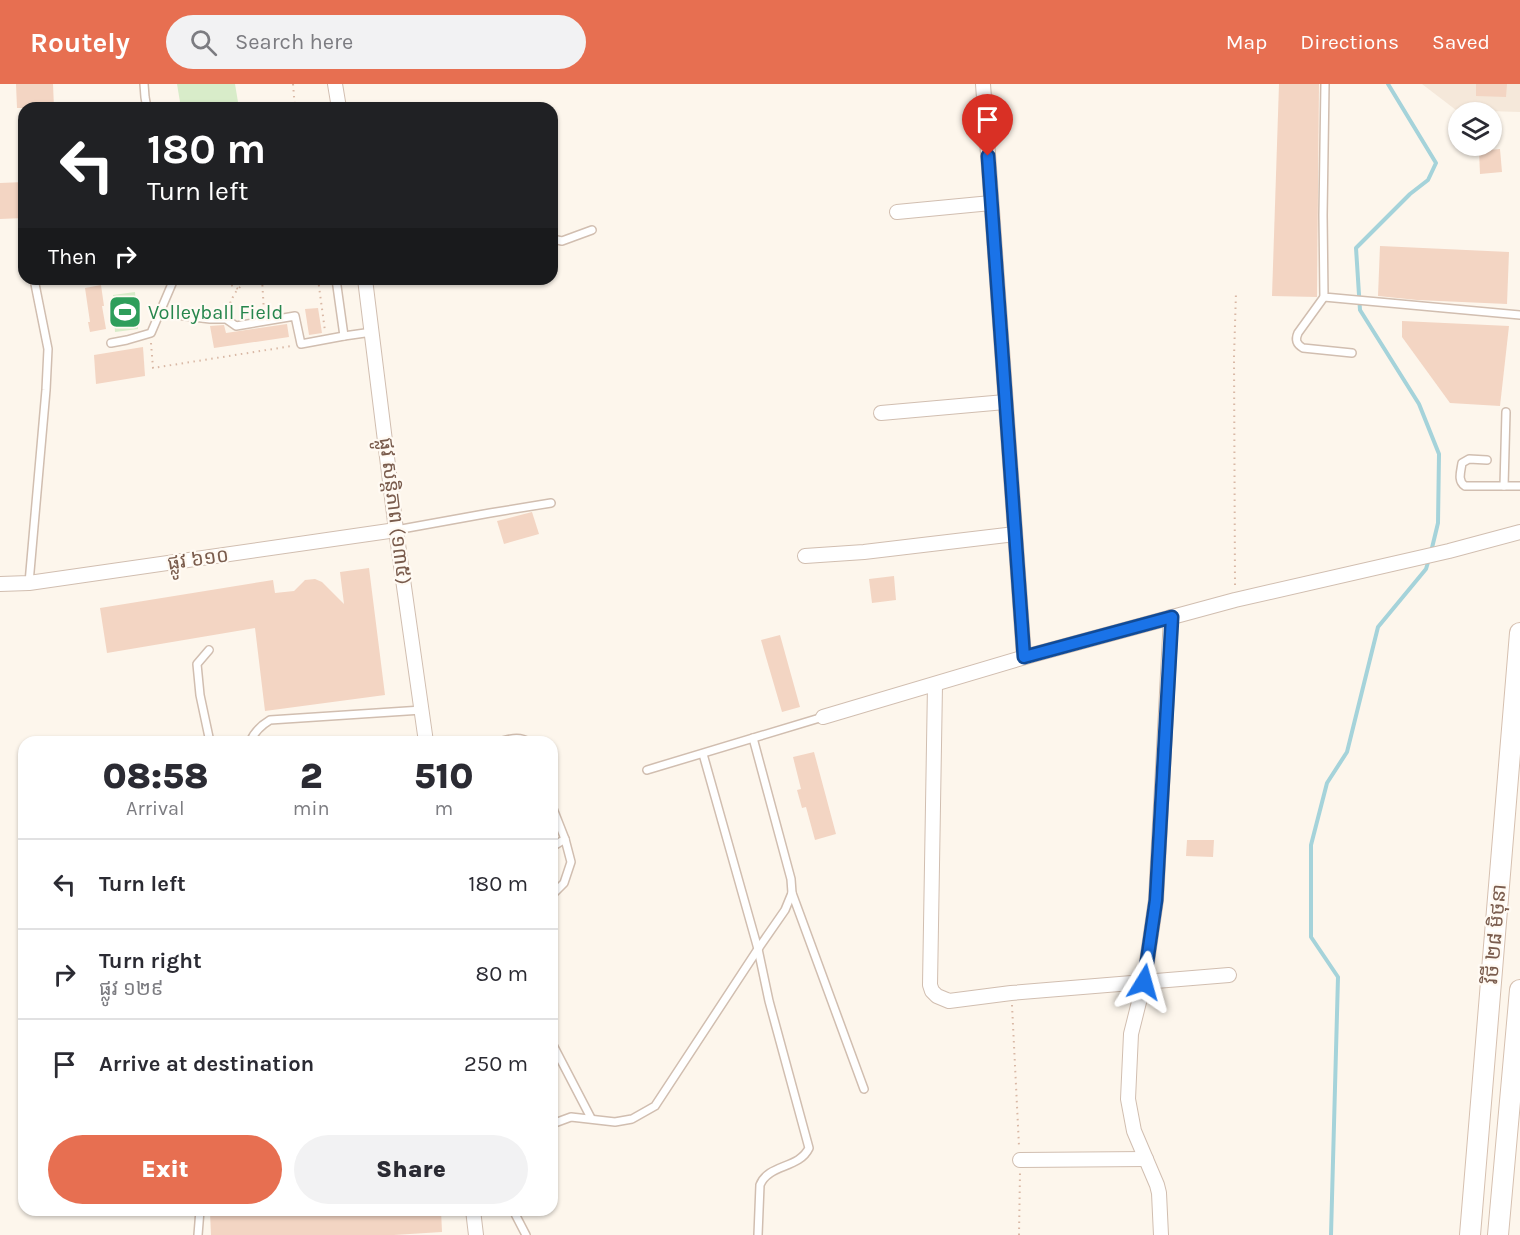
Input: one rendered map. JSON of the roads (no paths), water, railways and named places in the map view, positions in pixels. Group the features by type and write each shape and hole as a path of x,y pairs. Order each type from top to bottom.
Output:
{"main road":[{"name":"វិថី ២៨ មិថុនា","path":"1470,1235 1514,772 1520,633"},
{"path":"1498,1235 1520,990"}],"street":[{"path":"335,84 338,102"},
{"path":"982,84 1024,657"},
{"path":"897,212 991,203"},
{"name":"ផ្លូវ សន្តិភាព (១៣៥)","path":"366,285 396,530 425,736"},
{"path":"881,413 1005,402"},
{"name":"ផ្លូវ ៦១០","path":"0,584 29,583 396,530"},
{"path":"823,717 1024,657 1235,600 1449,551 1520,532"},
{"path":"805,556 864,552 1015,534"},
{"path":"1161,1235 1159,1193 1134,1131 1128,1100 1131,1034 1144,982 1156,900 1172,617"},
{"path":"935,685 930,984 937,996 949,1001 1011,993 1229,975"},
{"path":"1020,1160 1146,1159"},
{"path":"474,1216 476,1235"}],"lane":[{"path":"144,84 146,102"},
{"path":"1325,84 1324,297 1296,339 1298,345 1303,348 1352,353"},
{"path":"558,240 562,241 592,230"},
{"path":"29,583 48,349 35,285"},
{"path":"111,343 151,333 172,285"},
{"path":"337,285 344,336"},
{"path":"1324,297 1520,315"},
{"path":"160,313 226,319 236,326 295,316 301,344 372,332"},
{"path":"1504,486 1506,412"},
{"path":"1487,460 1469,459 1462,463 1460,480 1462,484 1465,486 1520,486"},
{"path":"396,530 551,503"},
{"path":"209,650 197,664 200,695 209,736"},
{"path":"253,736 270,720 422,710"},
{"path":"647,770 823,717"},
{"path":"753,738 791,879 792,893 864,1089"},
{"path":"703,753 758,949 769,1001 810,1148 806,1155 762,1178 759,1185 758,1235"},
{"path":"558,820 566,839 570,862 564,884 558,890"},
{"path":"558,844 566,839"},
{"path":"558,1122 572,1117 615,1122 632,1119 655,1106 785,910 792,893"},
{"path":"558,1055 591,1118"},
{"path":"198,1235 200,1216"},
{"path":"516,1216 526,1235"}],"waterway":[{"path":"1388,84 1436,163 1428,180 1410,194 1356,248 1360,310 1419,404 1439,454 1438,523 1431,552"},
{"path":"1331,1235 1338,977 1311,937 1311,845 1327,783 1347,752 1378,627 1426,569 1429,559"}],"place":[{"name":"Volleyball Field","path":"125,312"}]}
